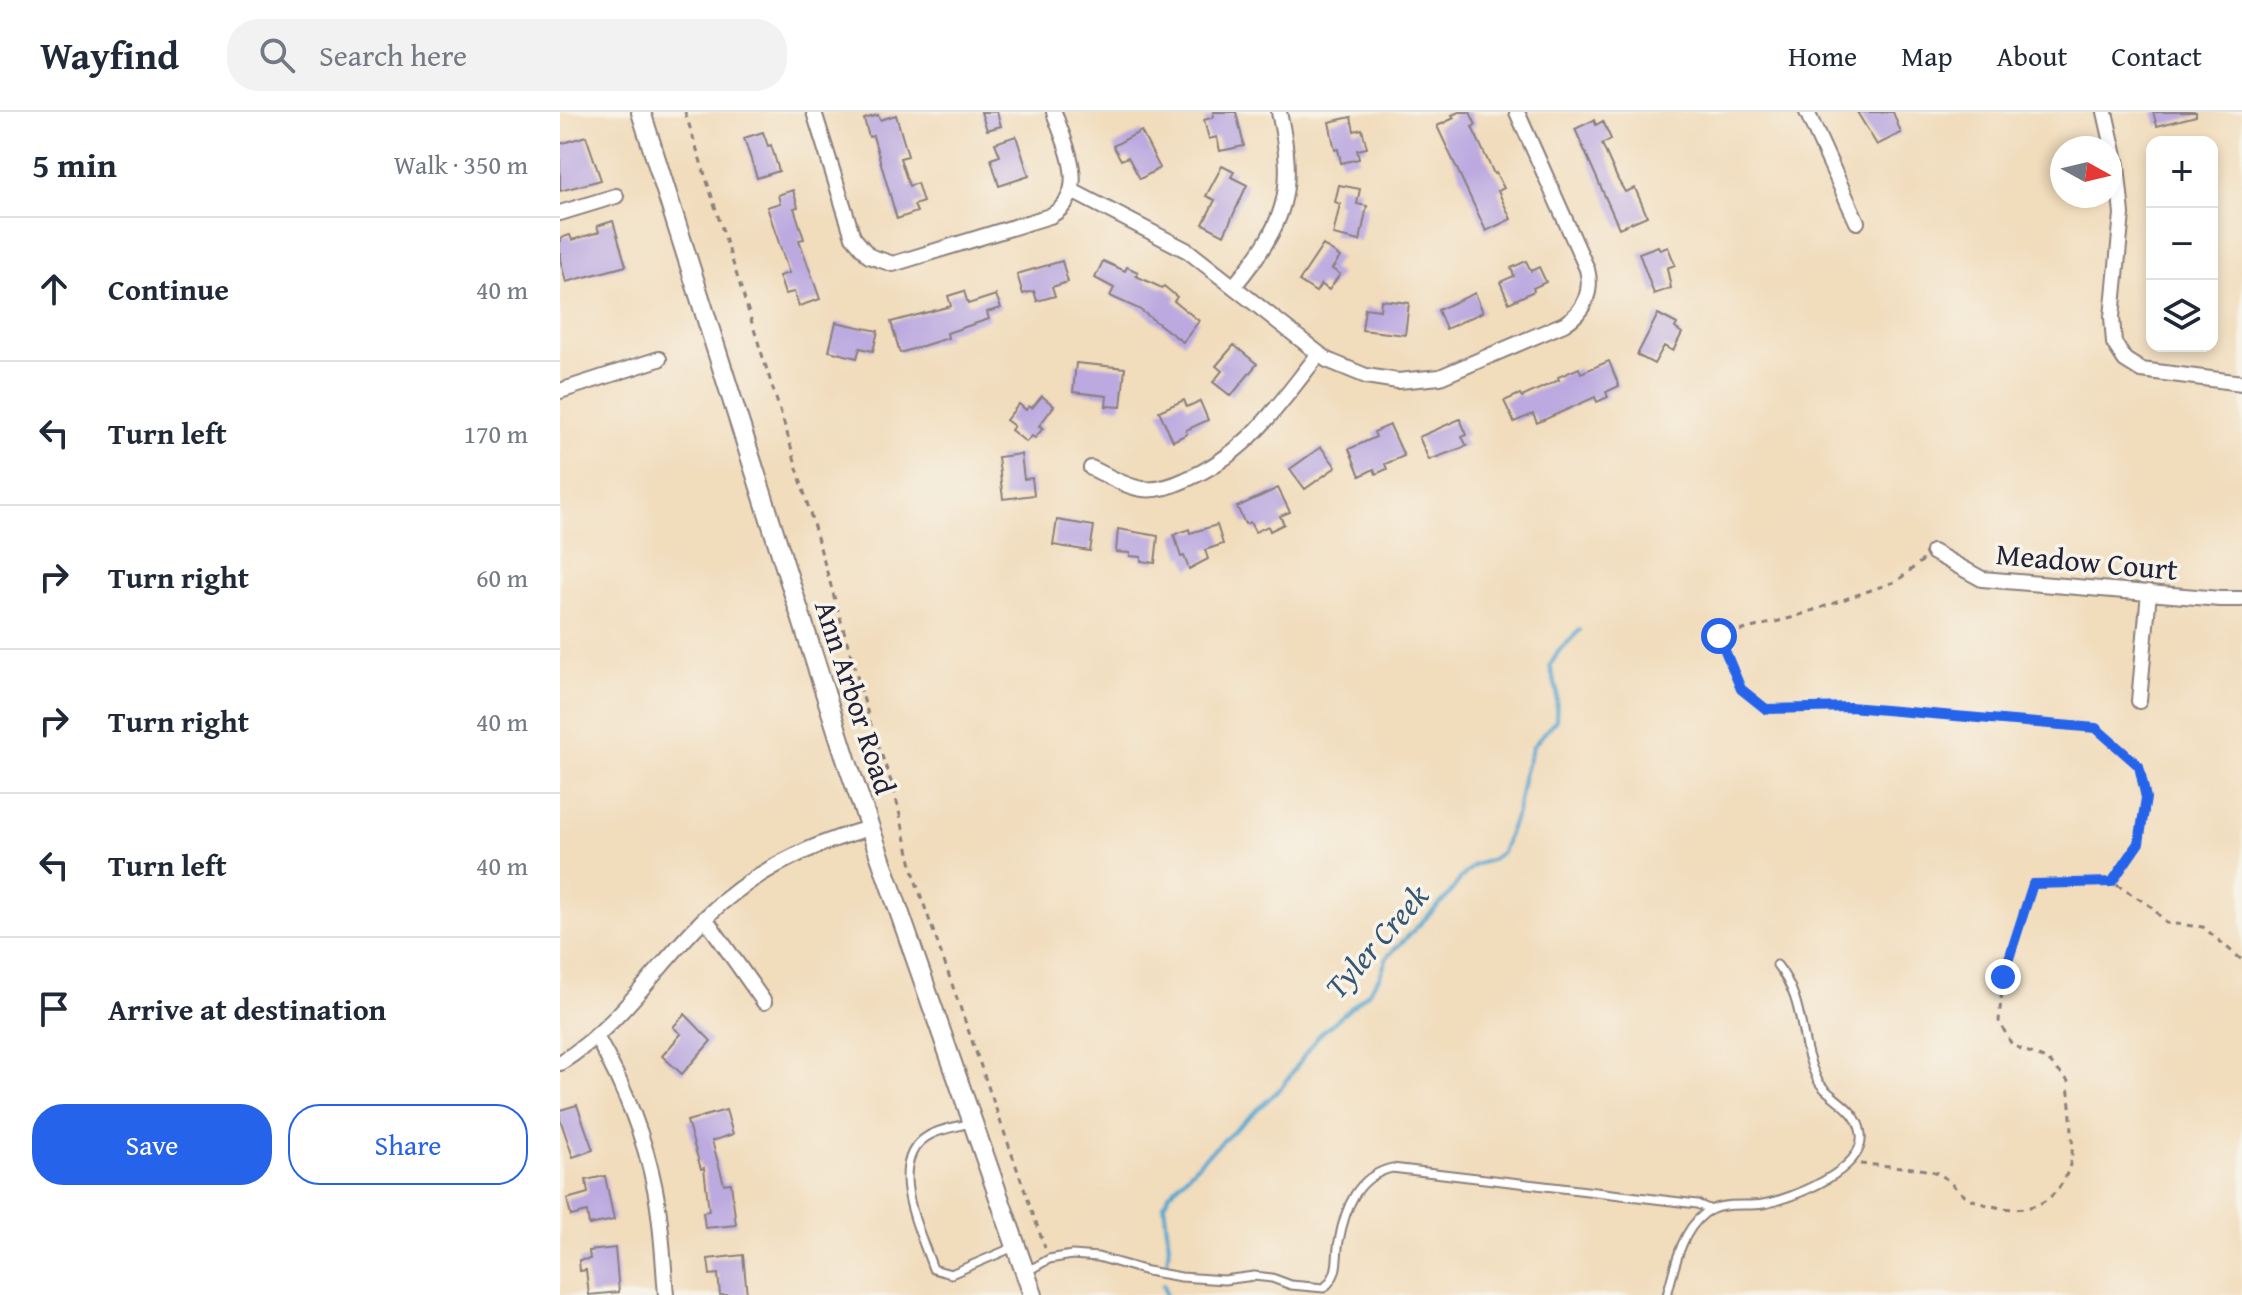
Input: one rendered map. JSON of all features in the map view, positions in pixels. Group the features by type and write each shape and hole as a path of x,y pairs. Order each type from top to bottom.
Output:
{"main road":[{"name":"Ann Arbor Road","path":"641,112 870,828 1033,1295"}],"street":[{"path":"814,112 853,237 869,256 884,262 902,263 1050,216 1064,206 1072,191 1073,171 1054,112"},
{"path":"1234,286 1269,241 1284,202 1288,157 1279,112"},
{"path":"1072,191 1188,251 1319,354 1341,367 1366,376 1398,381 1432,378 1455,372 1564,324 1577,315 1586,301 1589,286 1587,269 1517,112"},
{"path":"1807,112 1857,222"},
{"path":"2105,112 2117,165 2121,204 2111,334 2114,343 2125,360 2141,370 2242,383"},
{"path":"560,213 616,196"},
{"path":"1091,468 1141,489 1157,490 1211,470 1256,432 1319,354"},
{"path":"560,391 659,359"},
{"name":"Meadow Court","path":"1933,552 1982,579 2242,599"},
{"path":"2139,701 2149,592"},
{"path":"560,1063 597,1038 705,918 761,873 821,843 870,828"},
{"path":"705,918 764,1002"},
{"path":"597,1038 618,1075 649,1162 656,1193 666,1295"}],"lane":[{"path":"1667,1295 1684,1237 1704,1214 1711,1210 1764,1204 1800,1192 1833,1176 1858,1149 1862,1136 1855,1117 1818,1082 1799,1006 1790,981 1777,965"},
{"path":"972,1122 927,1136 906,1166 906,1189 933,1269 951,1274 1016,1246"},
{"path":"1025,1273 1049,1259 1072,1255 1098,1257 1181,1277 1224,1280 1254,1276 1291,1285 1324,1288 1333,1279 1350,1202 1362,1184 1377,1172 1392,1168 1697,1204 1711,1210"}],"path":[{"path":"685,112 787,433 871,725 894,790 916,882 1049,1259"},
{"path":"1933,552 1897,581 1791,618 1719,636 1741,689 1766,709 1850,707 2096,728 2139,766 2146,798 2139,843 2112,882"},
{"path":"1848,1162 1938,1172 1961,1195 1993,1208 2026,1208 2043,1204 2062,1183 2072,1159 2068,1081 2048,1060 2012,1045 1999,1021 2003,977 2033,884 2112,882 2152,907 2166,923 2203,927 2242,960"}],"building":[{"path":"981,112 997,112 1001,126 987,130"},
{"path":"1213,112 1236,112 1244,146 1220,151 1217,137 1209,139 1204,120 1214,117"},
{"path":"1459,112 1470,112 1476,125 1472,127 1504,188 1498,191 1511,219 1486,231 1437,126"},
{"path":"1857,112 1893,112 1901,133 1877,145"},
{"path":"2153,112 2196,112 2196,116 2157,126"},
{"path":"878,115 880,120 896,115 908,156 900,158 909,186 917,183 923,202 914,205 917,212 897,219 873,136 869,137 864,119"},
{"path":"1351,117 1354,131 1362,129 1367,148 1357,150 1359,159 1341,163 1329,122"},
{"path":"1594,120 1596,125 1603,121 1611,139 1602,144 1618,180 1625,192 1635,188 1647,216 1619,228 1575,129"},
{"path":"1141,131 1160,168 1140,179 1128,157 1121,160 1113,146"},
{"path":"763,132 768,146 771,145 779,171 757,178 744,138"},
{"path":"586,136 601,180 560,191 560,144"},
{"path":"1016,136 1029,176 999,186 991,159 1000,156 995,143"},
{"path":"1222,166 1234,172 1231,177 1247,185 1224,235 1203,224 1215,200 1206,196"},
{"path":"1339,185 1360,189 1357,204 1367,206 1360,241 1333,235 1340,204 1335,202"},
{"path":"793,190 798,207 794,208 804,239 799,240 820,299 799,306 794,292 785,294 779,276 789,273 767,207 780,203 778,195"},
{"path":"613,221 626,266 566,282 560,259 560,238 570,235 572,240 599,232 597,226"},
{"path":"1323,245 1340,257 1332,269 1340,274 1329,290 1321,284 1316,292 1299,281"},
{"path":"1658,246 1660,250 1668,247 1675,265 1667,268 1671,288 1654,294 1639,253"},
{"path":"1062,261 1068,282 1052,287 1055,296 1037,301 1034,291 1023,294 1017,274"},
{"path":"1103,261 1125,271 1127,267 1138,272 1136,276 1162,288 1164,286 1177,297 1174,301 1199,321 1183,342 1139,309 1110,296 1114,288 1095,278"},
{"path":"1526,261 1531,271 1539,267 1546,282 1509,303 1500,282 1514,276 1511,268"},
{"path":"964,291 968,304 996,295 1001,308 987,312 989,319 947,333 948,338 900,353 891,322 951,306 948,296"},
{"path":"1475,293 1483,312 1446,329 1438,310"},
{"path":"1381,300 1409,303 1405,335 1362,330 1365,308 1380,310"},
{"path":"1658,314 1677,324 1675,328 1682,333 1673,351 1664,346 1654,364 1637,355"},
{"path":"836,322 878,331 873,351 860,348 857,358 829,351"},
{"path":"1234,345 1257,364 1231,396 1213,382 1222,371 1216,366"},
{"path":"1609,361 1619,386 1606,392 1608,397 1597,402 1595,397 1537,423 1533,414 1514,422 1504,401 1520,394 1522,397 1579,368 1581,373"},
{"path":"1076,363 1125,368 1121,407 1106,406 1107,396 1073,392"},
{"path":"1042,396 1054,406 1039,426 1043,428 1035,438 1032,436 1026,442 1011,430 1014,426 1006,420 1019,404 1026,410 1029,406 1032,408"},
{"path":"1184,400 1187,407 1200,401 1208,420 1186,430 1187,434 1173,441 1159,411"},
{"path":"1460,419 1467,435 1462,437 1467,446 1429,460 1419,437"},
{"path":"1390,425 1404,456 1385,464 1387,469 1376,474 1374,469 1360,476 1349,449 1376,437 1374,432"},
{"path":"1321,447 1336,467 1305,489 1290,469"},
{"path":"1021,454 1024,479 1032,478 1034,495 1003,499 998,457"},
{"path":"1278,488 1290,512 1280,516 1284,524 1270,531 1268,526 1255,532 1250,522 1245,524 1237,507"},
{"path":"1057,520 1094,526 1090,551 1053,545"},
{"path":"1217,525 1223,544 1205,550 1208,559 1189,569 1184,556 1181,557 1174,535 1189,529 1190,533"},
{"path":"1118,529 1158,536 1155,563 1141,561 1141,557 1130,556 1130,553 1116,552"},
{"path":"685,1014 711,1041 682,1074 662,1056 681,1034 673,1027"},
{"path":"577,1105 593,1150 573,1157 560,1110"},
{"path":"726,1110 733,1134 712,1141 724,1184 731,1183 736,1225 705,1228 703,1212 709,1211 704,1168 701,1169 687,1121"},
{"path":"605,1176 614,1220 589,1225 587,1212 571,1216 567,1199 588,1193 586,1180"},
{"path":"615,1248 619,1292 589,1295 586,1270 580,1271 579,1260 590,1259 589,1251"},
{"path":"743,1255 747,1295 720,1295 718,1274 710,1275 708,1259"}],"waterway":[{"name":"Tyler Creek","path":"1167,1262 1169,1246 1164,1204 1170,1193 1282,1087 1318,1036 1367,994 1380,976 1387,957 1447,897 1461,878 1474,865 1491,860 1502,852 1517,812 1533,746 1556,720 1557,691 1550,666 1558,652 1580,630"},
{"name":"Tyler Creek","path":"1163,1285 1166,1295"}],"route":[{"path":"1719,636 1741,689 1766,709 1850,707 2096,728 2139,766 2146,798 2139,843 2112,882 2033,884 2003,977"}]}
